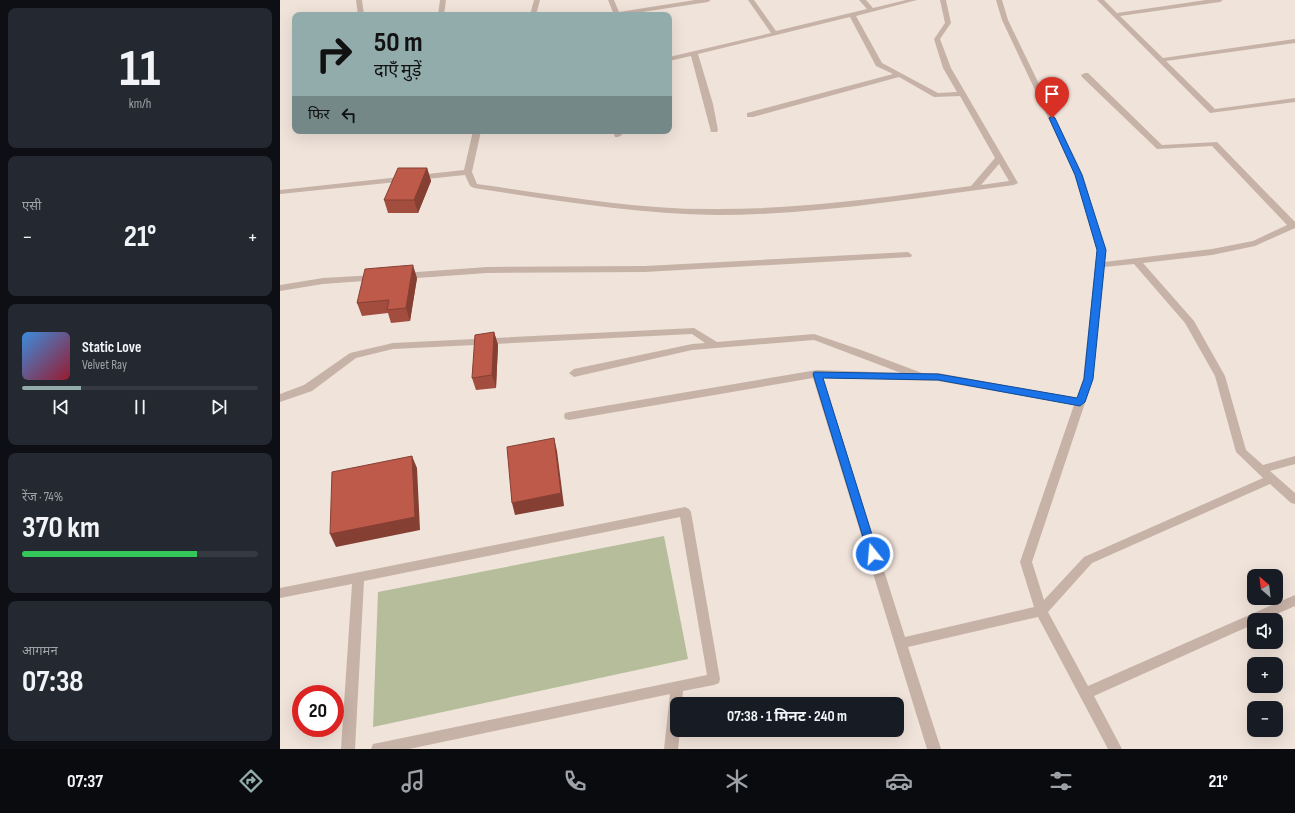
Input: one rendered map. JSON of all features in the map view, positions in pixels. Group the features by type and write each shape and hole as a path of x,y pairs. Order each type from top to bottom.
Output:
{"street":[{"path":"360,0 361,12"},
{"path":"441,12 443,0"},
{"path":"533,12 538,0"},
{"path":"611,0 616,12"},
{"path":"630,12 708,0"},
{"path":"751,0 775,34"},
{"path":"862,0 870,10"},
{"path":"672,58 914,0"},
{"path":"476,134 468,172 474,186 611,205 716,212 809,209 1014,183 947,68 937,39 948,23 943,0"},
{"path":"999,0 1005,20 1079,175 1102,250 1088,379 1026,562 1041,610 1115,749"},
{"path":"1100,0 1213,111 1295,100"},
{"path":"1115,15 1220,0"},
{"path":"852,14 879,64 937,95 962,94"},
{"path":"1160,60 1295,42"},
{"path":"694,54 709,104 714,130"},
{"path":"750,115 899,75"},
{"path":"1085,75 1160,147 1214,144 1294,225 1255,243 1212,252 1100,265"},
{"path":"974,188 999,158"},
{"path":"280,192 468,172"},
{"path":"280,288 324,281 486,270 645,269 908,255"},
{"path":"1136,261 1189,321 1220,376 1241,452 1295,500"},
{"path":"280,398 308,388 353,355 393,346 694,331 715,345"},
{"path":"574,373 692,347 814,337 922,377"},
{"path":"569,416 817,374 938,377 1080,402"},
{"path":"817,374 934,749"},
{"path":"1262,470 1295,460"},
{"path":"901,643 1041,610 1088,560 1271,478"},
{"path":"280,593 685,512 714,679 378,749"},
{"path":"348,749 358,577"},
{"path":"1085,694 1295,600"},
{"path":"670,749 677,686"}],"green space":[{"path":"664,536 688,659 373,727 378,592"}],"building":[{"path":"398,168 427,168 414,200 384,200"},
{"path":"413,265 406,308 387,310 389,300 357,303 365,269"},
{"path":"494,332 492,375 472,378 475,335"},
{"path":"554,438 561,493 512,503 507,447"},
{"path":"412,456 415,517 330,534 332,472"}],"route":[{"path":"873,554 817,374 938,377 1080,402 1088,379 1102,250 1079,175 1052,118"}]}
